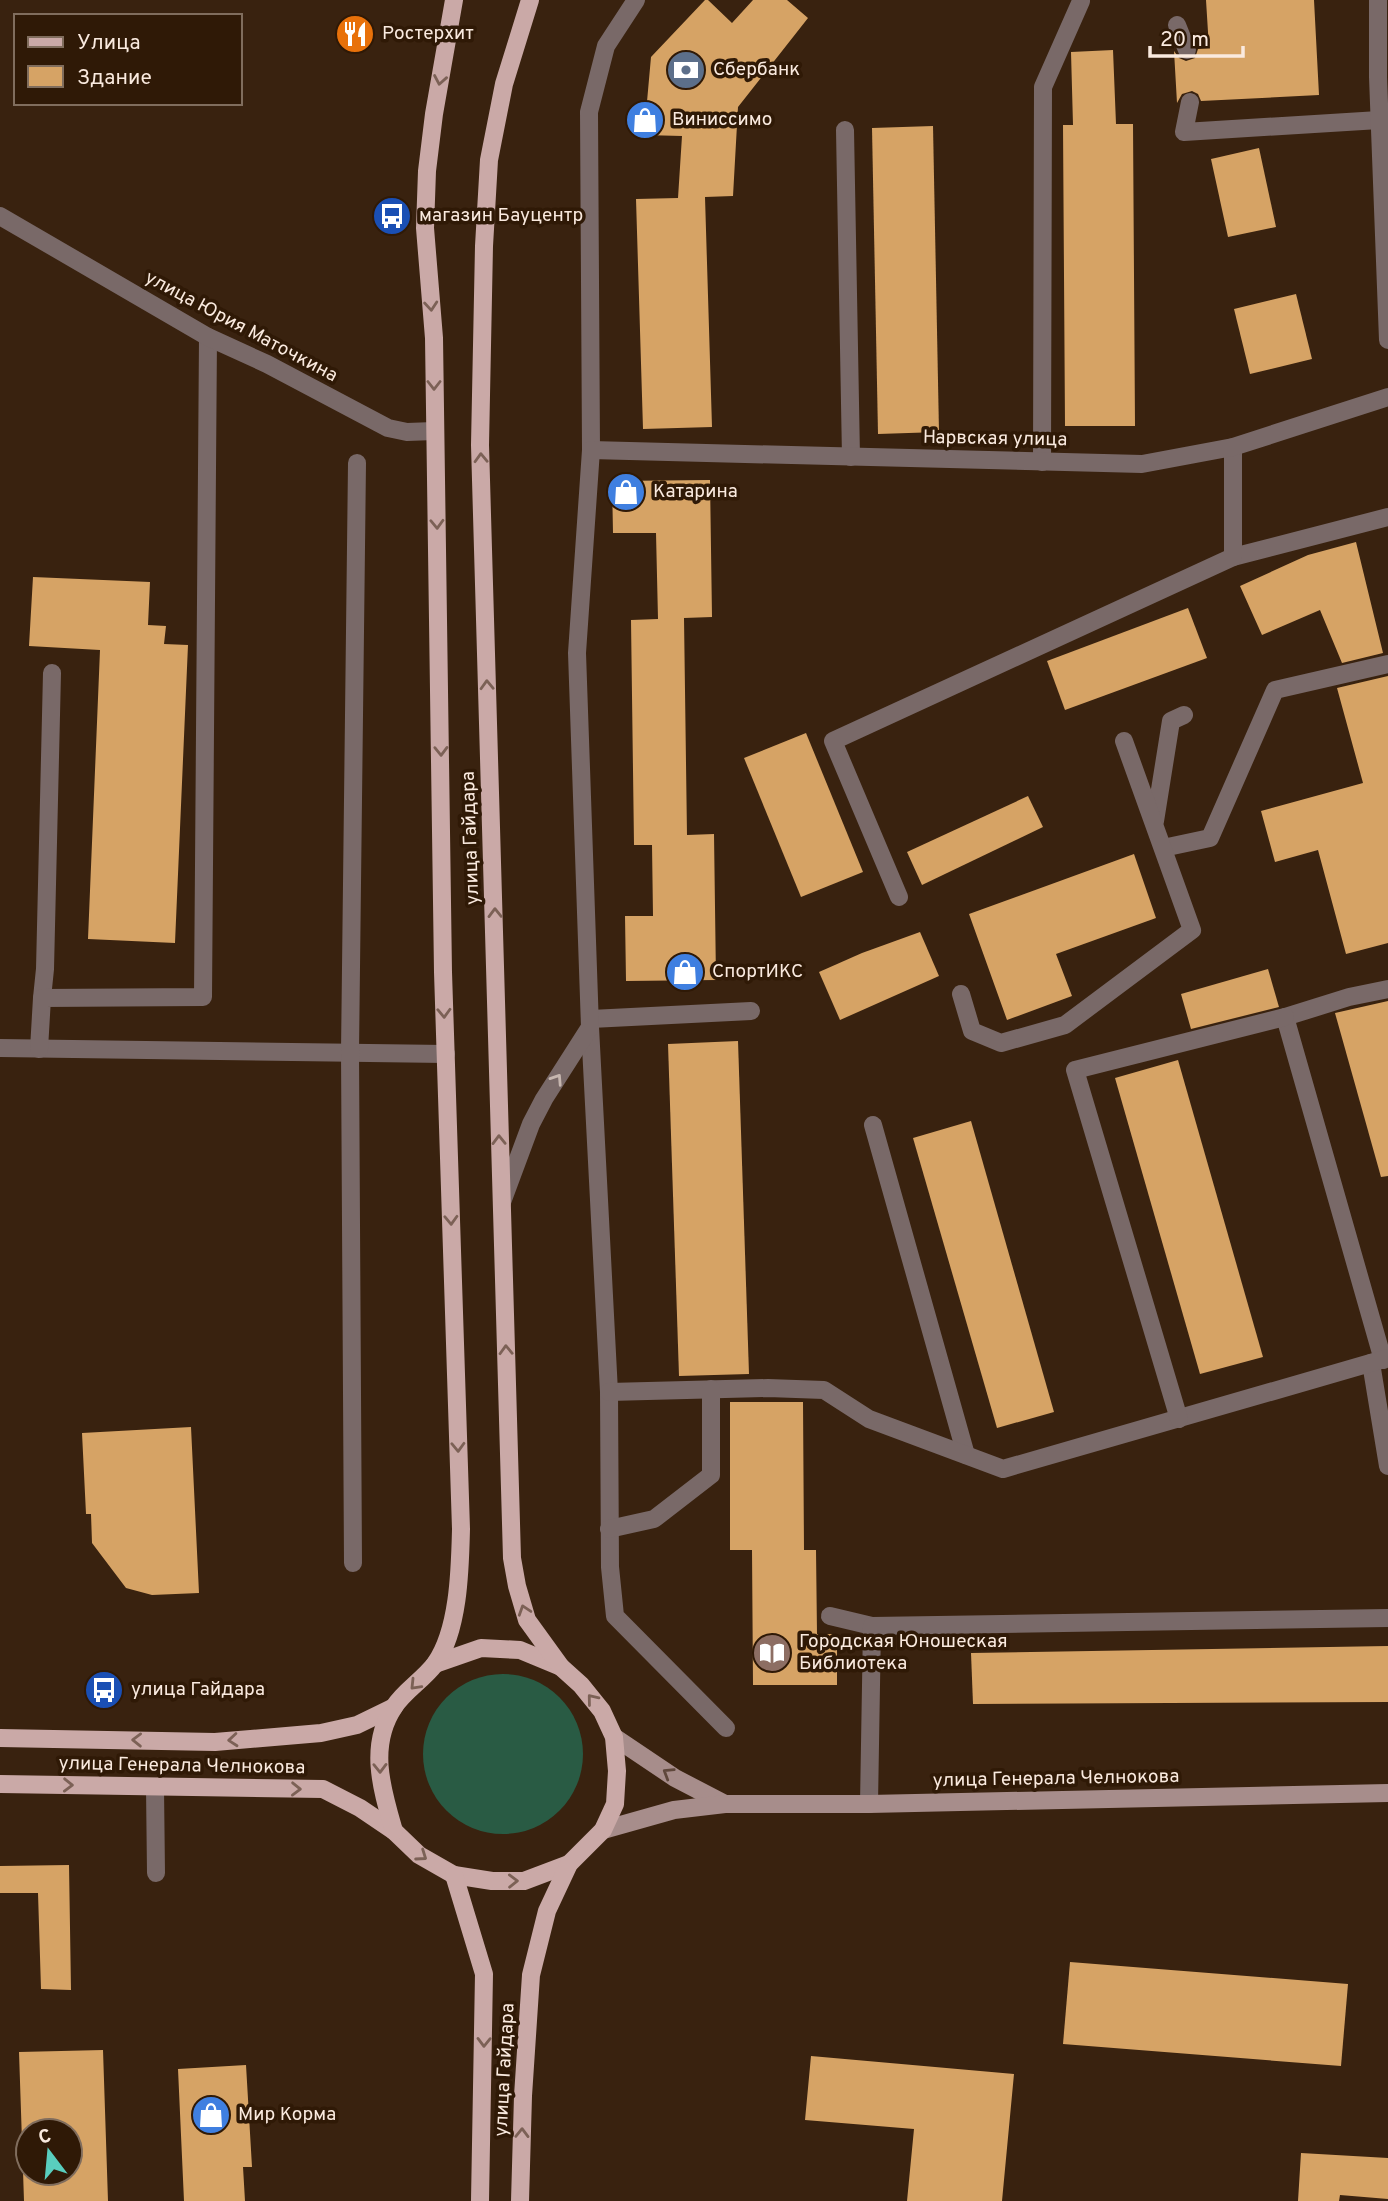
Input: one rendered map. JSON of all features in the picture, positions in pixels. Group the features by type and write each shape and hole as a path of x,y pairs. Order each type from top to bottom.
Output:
{"main road":[{"name":"улица Гайдара","path":"454,0 434,114 427,171 425,228 434,338 446,1054 461,1529 459,1588 448,1633 435,1664 394,1707 379,1738 380,1782 394,1831 419,1855 454,1875 492,1881 524,1881 569,1864"},
{"name":"улица Гайдара","path":"520,2201 523,2096 531,1975 547,1911 569,1864 603,1830 615,1804 617,1771 614,1737 602,1711 581,1685 561,1667 527,1620 512,1558 480,445 483,259 489,160 504,84 530,0"},
{"name":"улица Гайдара","path":"435,1664 481,1648 520,1650 561,1667"},
{"name":"улица Генерала Челнокова","path":"0,1738 229,1741 321,1733 357,1725 394,1707"},
{"name":"улица Генерала Челнокова","path":"614,1737 675,1778 725,1804"},
{"name":"улица Генерала Челнокова","path":"0,1784 323,1789 360,1808 394,1831"},
{"name":"улица Генерала Челнокова","path":"603,1830 674,1810 725,1804 869,1804 1388,1793"},
{"name":"улица Гайдара","path":"454,1875 484,1974 480,2201"}],"street":[{"path":"636,0 606,46 589,113 591,450 577,653 590,1023 609,1392 609,1529 615,1616 726,1728"},
{"path":"1378,0 1383,77 1380,120 1388,340"},
{"path":"1042,462 1043,87 1081,1"},
{"path":"1177,25 1187,50"},
{"path":"1190,102 1184,132 1380,120"},
{"path":"845,130 851,457"},
{"name":"улица Юрия Маточкина","path":"0,216 208,337 267,364 388,428 407,432 434,431"},
{"path":"42,998 203,997 208,337"},
{"name":"Нарвская улица","path":"591,450 1142,464 1233,447 1388,397"},
{"path":"1233,447 1233,557"},
{"path":"353,1563 350,1052 357,463"},
{"path":"899,897 833,741 1233,557 1388,517"},
{"path":"1163,848 1210,838 1275,690 1388,664"},
{"path":"39,1049 45,969 51,673"},
{"path":"1155,825 1171,721 1184,715"},
{"path":"961,994 972,1031 1001,1043 1065,1025 1192,930 1125,741"},
{"path":"1179,1419 1075,1070 1388,989"},
{"path":"590,1023 751,1011"},
{"path":"1285,1017 1381,1360 1388,1466"},
{"path":"500,1208 538,1112 590,1023"},
{"path":"0,1048 446,1054"},
{"path":"873,1125 966,1455"},
{"path":"609,1392 768,1388 824,1390 869,1419 1003,1469 1381,1360"},
{"path":"609,1529 654,1519 711,1475 711,1389"},
{"path":"830,1616 872,1626 1388,1618"},
{"path":"869,1804 872,1626"},
{"path":"155,1787 156,1873"}],"green space":[{"path":"503,1674 533,1681 559,1698 576,1724 583,1754 576,1784 559,1810 533,1827 503,1834 473,1827 447,1810 430,1784 423,1754 430,1724 447,1698 473,1681"}],"building":[{"path":"705,0 732,23 753,0 787,0 808,18 738,107 733,196 705,197 712,427 643,429 636,199 678,198 682,136 644,135 651,57"},
{"path":"1206,0 1314,0 1319,95 1201,101 1198,94 1192,91 1182,94 1177,103 1174,51 1179,58 1186,61 1195,58 1198,49 1209,48"},
{"path":"1113,50 1116,124 1133,124 1135,426 1065,426 1063,125 1073,125 1071,52"},
{"path":"933,126 939,432 878,434 872,128"},
{"path":"1259,148 1276,227 1228,237 1211,159"},
{"path":"1296,294 1312,359 1250,374 1234,309"},
{"path":"710,480 712,617 684,618 687,835 714,834 716,980 626,981 625,916 653,916 652,845 634,845 631,620 658,619 656,533 613,533 612,481"},
{"path":"1356,542 1383,653 1342,663 1320,610 1262,635 1240,586 1308,555"},
{"path":"33,577 150,582 148,625 166,626 164,644 188,645 175,943 88,939 100,650 29,646"},
{"path":"1188,608 1207,658 1065,710 1047,661"},
{"path":"1388,676 1388,943 1346,954 1318,850 1275,862 1261,811 1363,783 1337,688"},
{"path":"806,733 863,872 801,897 744,758"},
{"path":"1028,796 1043,827 922,885 907,852"},
{"path":"1134,854 1156,918 1056,954 1072,996 1007,1020 969,914"},
{"path":"920,932 939,976 840,1020 819,972"},
{"path":"1268,969 1279,1007 1191,1029 1181,994"},
{"path":"1388,1001 1388,1176 1381,1177 1335,1013"},
{"path":"738,1041 749,1374 679,1376 668,1044"},
{"path":"1178,1060 1263,1357 1200,1374 1115,1078"},
{"path":"971,1121 1054,1412 997,1428 913,1138"},
{"path":"730,1402 803,1402 804,1550 816,1550 817,1634 837,1634 837,1685 753,1685 752,1550 730,1550"},
{"path":"191,1427 199,1593 152,1595 126,1588 92,1543 91,1514 86,1514 82,1433"},
{"path":"1388,1646 1388,1702 973,1704 971,1653"},
{"path":"69,1865 71,1990 41,1989 38,1893 0,1893 0,1866"},
{"path":"1070,1962 1348,1984 1341,2066 1063,2044"},
{"path":"103,2050 108,2201 24,2201 24,2187 84,2187 84,2117 21,2117 19,2052"},
{"path":"811,2056 1014,2074 1002,2201 907,2201 914,2129 805,2120"},
{"path":"246,2065 252,2167 243,2167 245,2201 184,2201 178,2069"},
{"path":"1301,2153 1388,2158 1388,2199 1340,2195 1339,2201 1298,2201"}],"place":[{"name":"Ростерхит","path":"355,34"},
{"name":"Сбербанк","path":"686,70"},
{"name":"Виниссимо","path":"645,120"},
{"name":"магазин Бауцентр","path":"392,216"},
{"name":"Катарина","path":"626,492"},
{"name":"СпортИКС","path":"685,972"},
{"name":"Городская Юношеская Библиотека","path":"772,1653"},
{"name":"улица Гайдара","path":"104,1690"},
{"name":"Мир Корма","path":"211,2115"}]}
